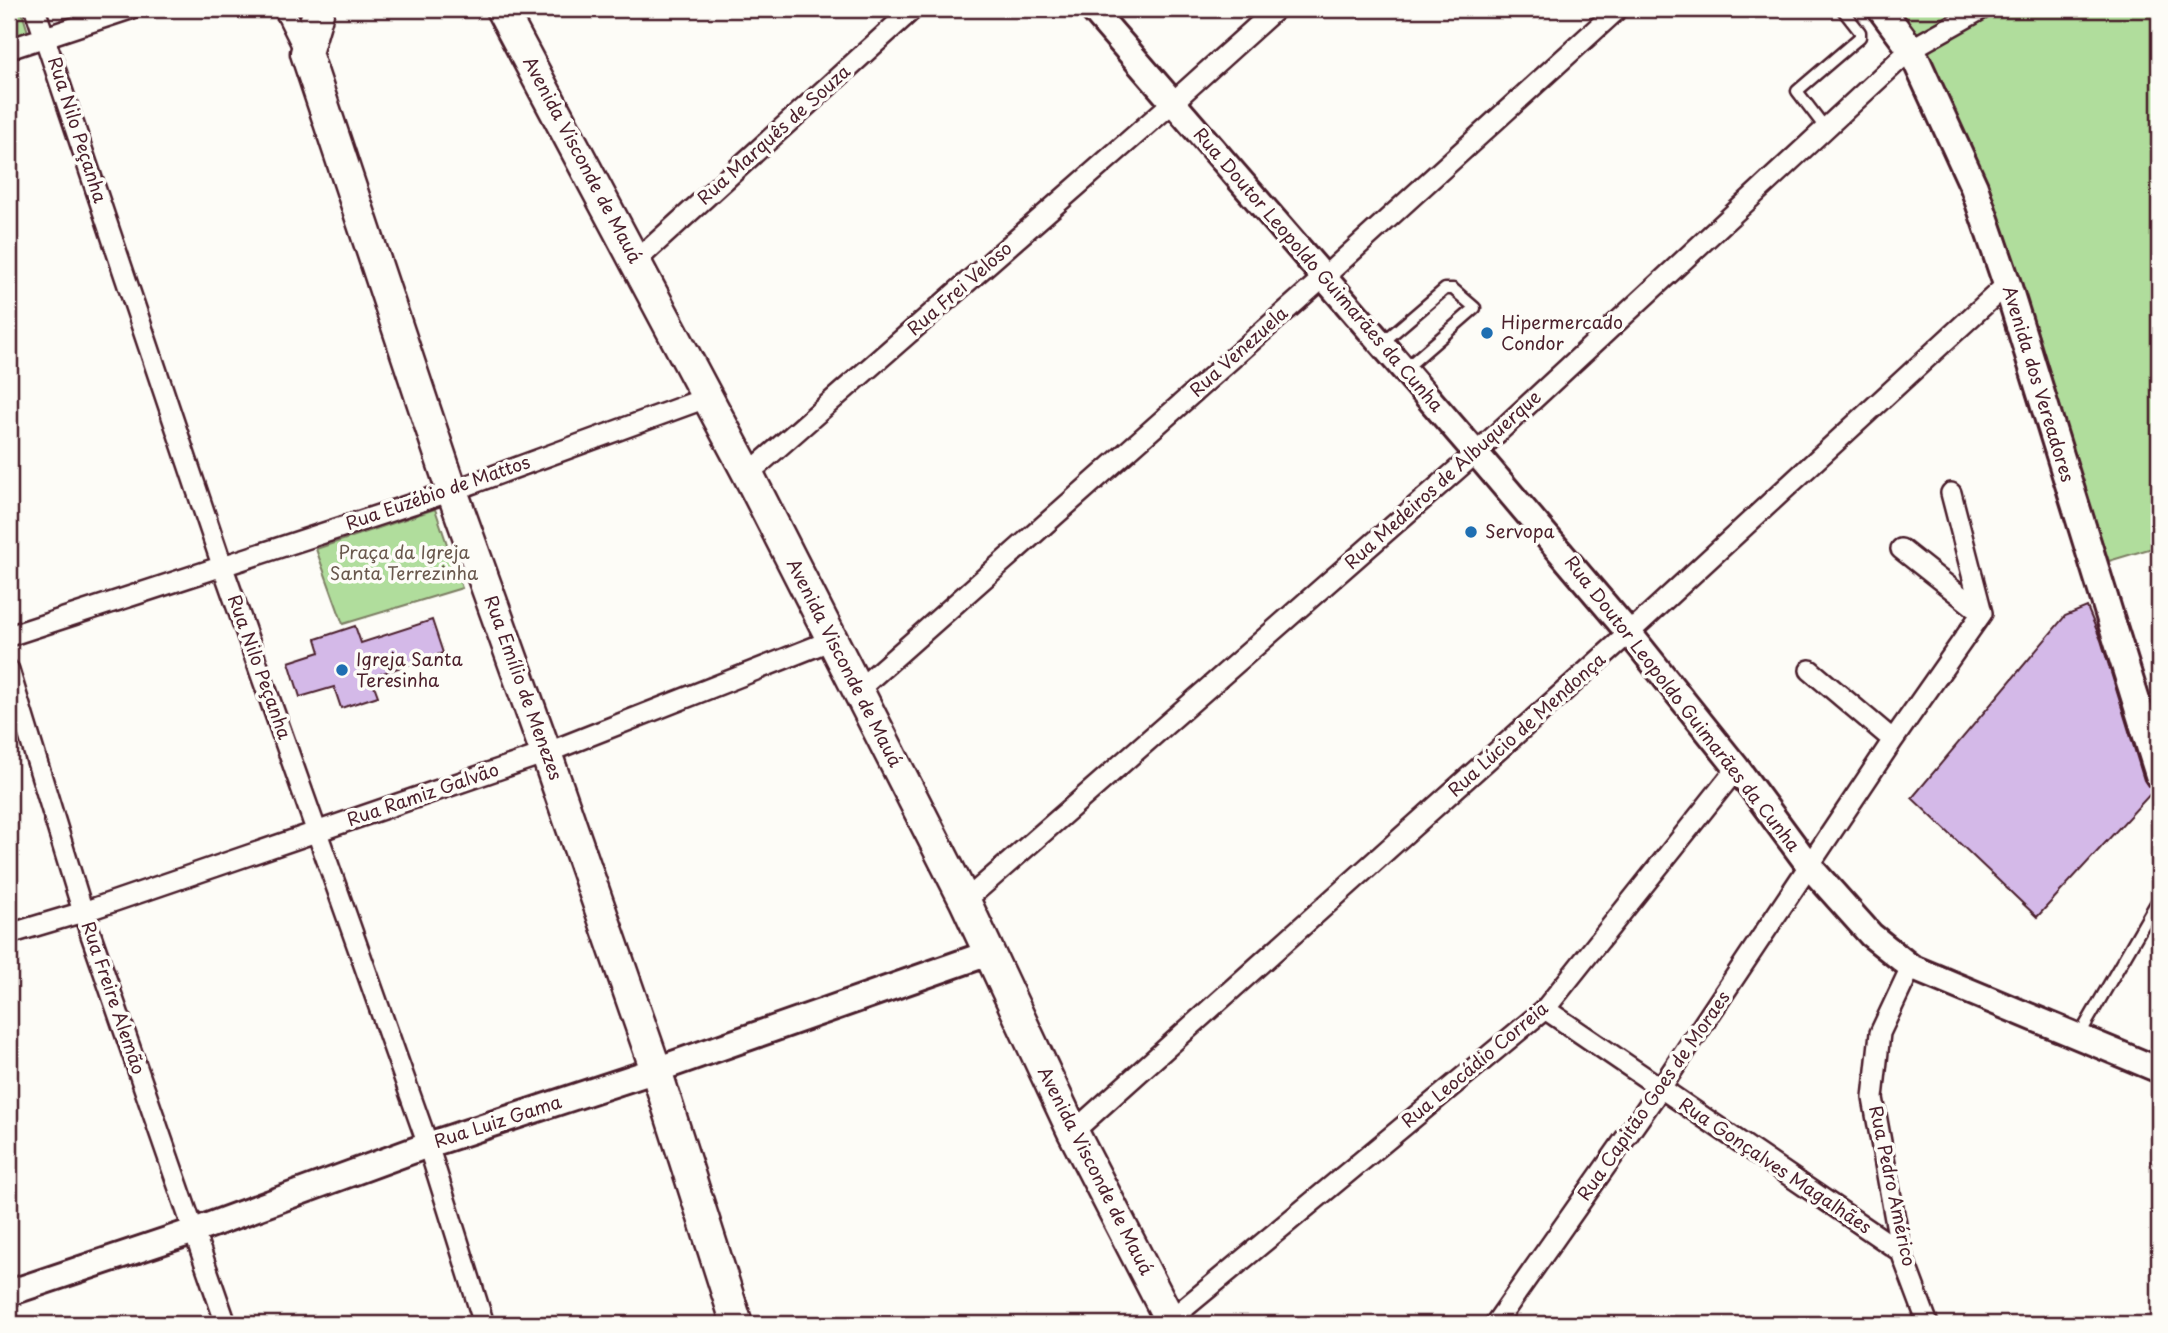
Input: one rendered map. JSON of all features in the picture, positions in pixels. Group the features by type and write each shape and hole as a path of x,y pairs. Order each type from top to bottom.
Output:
{"main road":[{"path":"306,53 319,9"},
{"name":"Avenida Visconde de Mauá","path":"501,9 748,474 965,901 1073,1132 1171,1322"},
{"name":"Avenida dos Vereadores","path":"1881,9 1911,49 1974,187 2007,284 2159,775"},
{"name":"Rua Emílio de Menezes","path":"306,53 452,491 656,1070 737,1324"}],"street":[{"name":"Rua Nilo Peçanha","path":"36,9 222,565 428,1145 484,1324"},
{"path":"9,49 130,9"},
{"name":"Rua Emílio de Menezes","path":"284,9 306,53"},
{"name":"Rua Marquês de Souza","path":"636,261 913,9"},
{"name":"Rua Doutor Leopoldo Guimarães da Cunha","path":"1091,9 1382,343 1629,633 1737,768 1810,867 1871,934 1911,967 2159,1070"},
{"name":"Rua Frei Veloso","path":"748,474 1276,9"},
{"name":"Rua Venezuela","path":"857,691 1324,277 1618,9"},
{"name":"Rua Medeiros de Albuquerque","path":"965,901 1476,453 1911,49 1982,9"},
{"name":"Rua Lúcio de Mendonça","path":"1073,1132 1629,633 2007,284"},
{"name":"Rua Euzébio de Mattos","path":"9,636 452,491 706,398"},
{"path":"1951,493 1982,612"},
{"path":"1901,549 1982,612"},
{"name":"Rua Capitão Goes de Moraes","path":"1495,1324 1660,1089 1893,740 1982,612"},
{"name":"Rua Ramiz Galvão","path":"9,934 83,912 546,752 832,640"},
{"name":"Rua Freire Alemão","path":"9,670 83,912 226,1324"},
{"path":"1810,670 1893,740"},
{"name":"Rua Leocádio Correia","path":"1171,1322 1545,1009 1737,768"},
{"name":"Rua Luiz Gama","path":"9,1293 194,1231 428,1145 656,1070 989,953"},
{"name":"Rua Pedro Américo","path":"1911,967 1880,1033 1873,1098 1901,1252 1928,1324"},
{"name":"Rua Gonçalves Magalhães","path":"1545,1009 1901,1252"}],"lane":[{"path":"1826,129 1797,91 1860,37 1860,32 1842,9"},
{"path":"1382,343 1445,289 1453,289 1475,308 1405,370"},
{"path":"2079,1037 2159,898"}],"green space":[{"path":"9,9 21,9 28,32 9,38"},
{"path":"1890,9 2159,9 2159,546 2109,561 2011,281"},
{"name":"Praça da Igreja Santa Terrezinha","path":"435,509 462,588 343,624 316,549"}],"building":[{"path":"2087,607 2101,640 2144,780 2154,790 2037,917 1912,798 2065,616"},
{"name":"Igreja Santa Teresinha","path":"432,620 443,653 371,677 378,696 341,708 334,687 300,697 289,662 320,652 316,639 355,626 361,643"}],"place":[{"name":"Hipermercado Condor","path":"1487,333"},
{"name":"Servopa","path":"1471,532"},
{"name":"Igreja Santa Teresinha","path":"342,670"}]}
